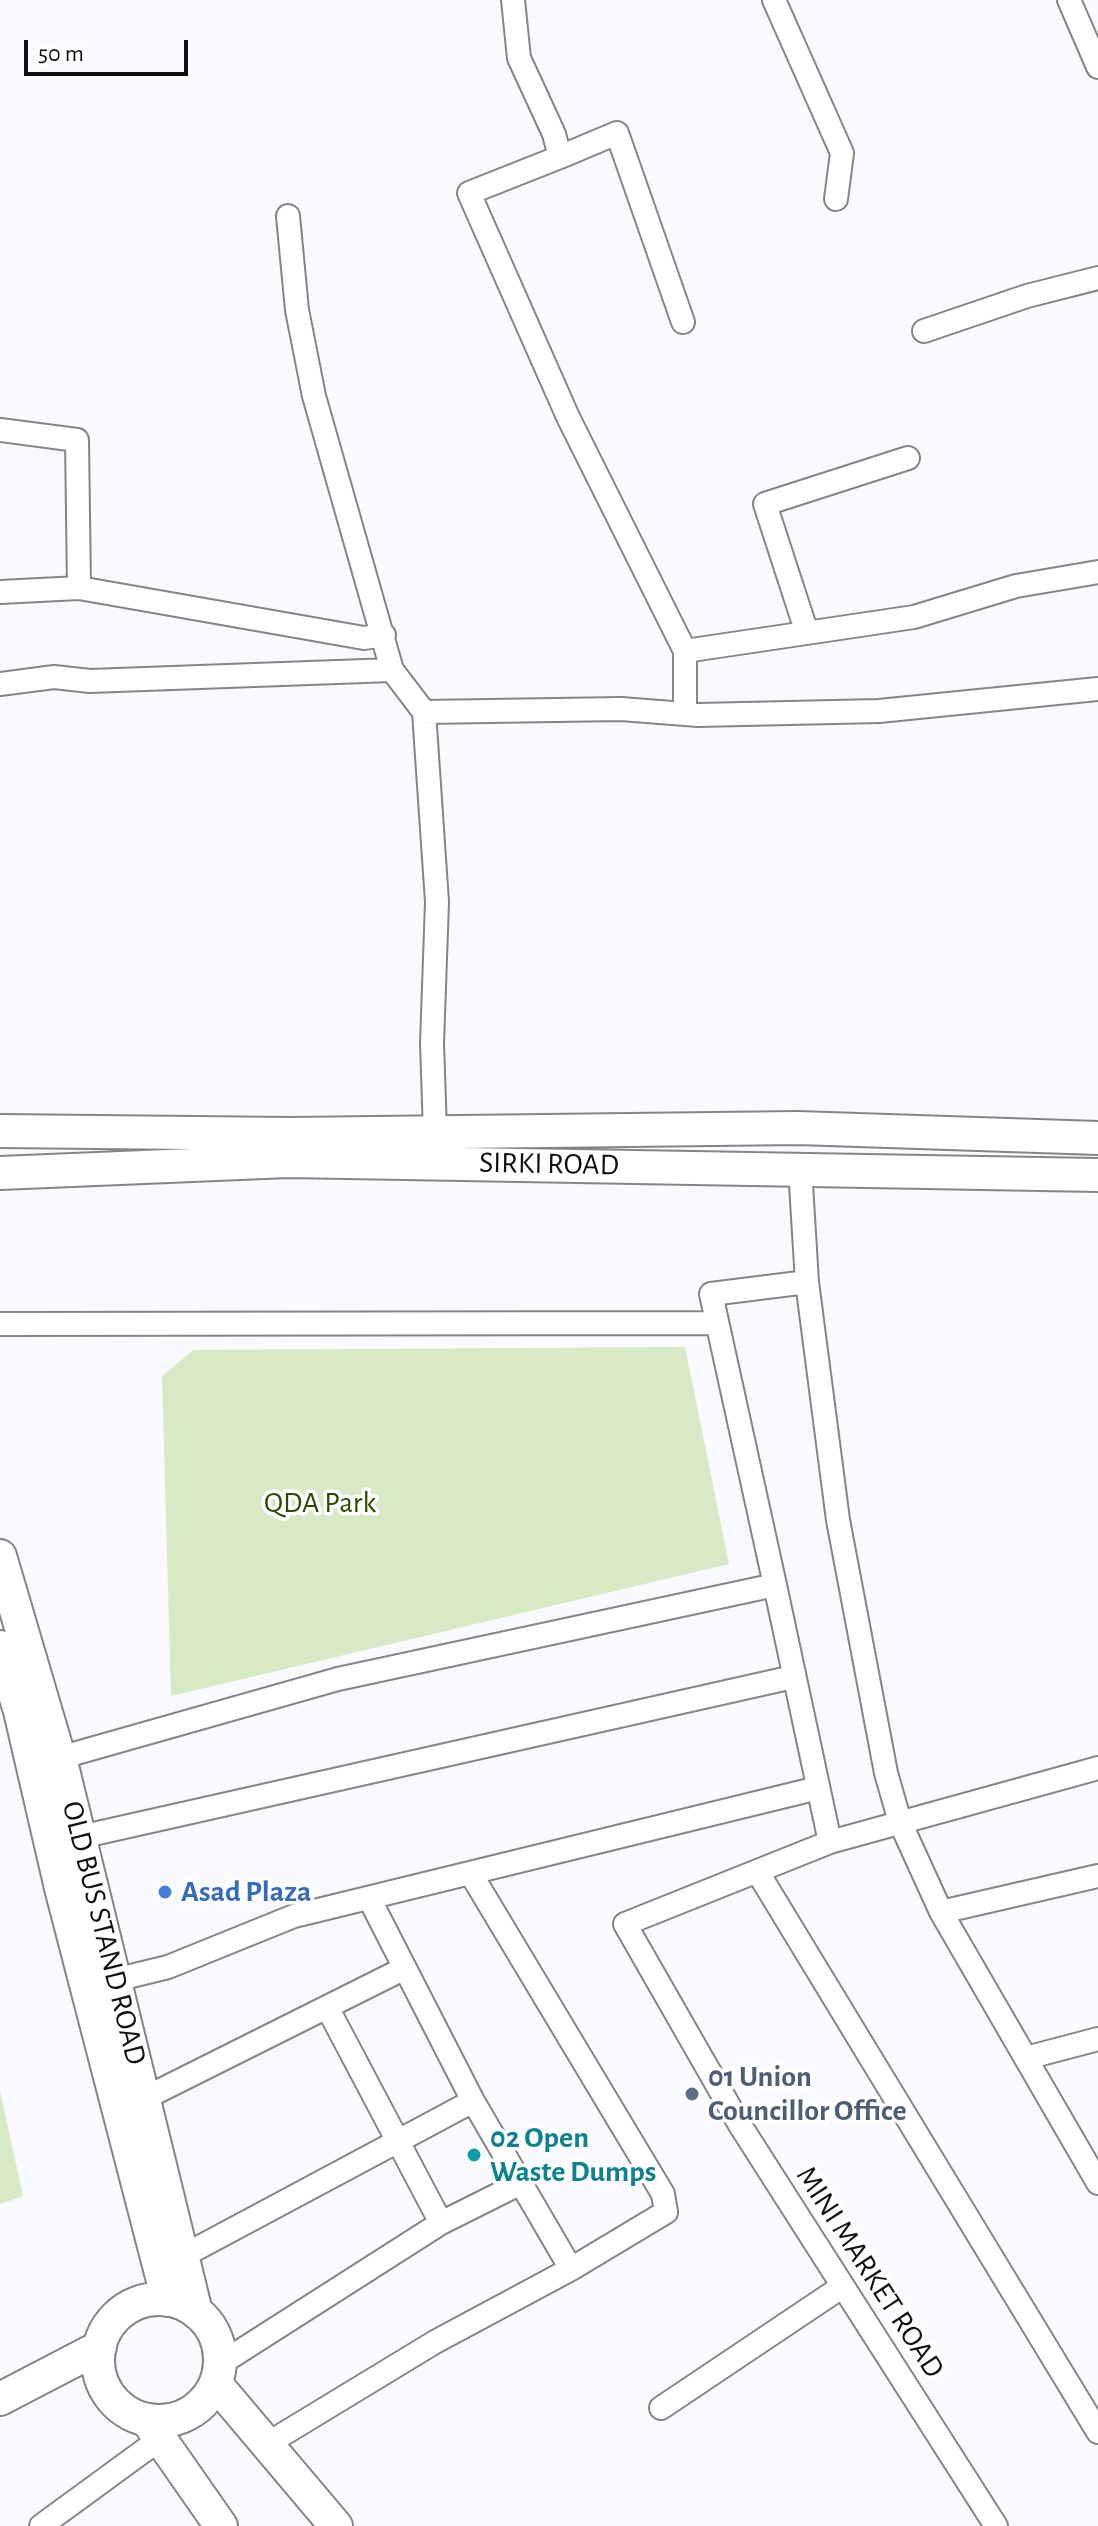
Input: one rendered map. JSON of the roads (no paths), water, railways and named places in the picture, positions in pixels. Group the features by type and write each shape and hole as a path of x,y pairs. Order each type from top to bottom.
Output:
{"main road":[{"name":"SIRKI ROAD","path":"0,1131 435,1132 798,1128 1098,1138"},
{"name":"SIRKI ROAD","path":"0,1173 288,1161 1098,1175"},
{"name":"OLD BUS STAND ROAD","path":"0,1556 59,1758 145,2098 183,2256 182,2306"},
{"name":"OLD BUS STAND ROAD","path":"0,1647 20,1711 61,1888 182,2306"},
{"path":"154,2430 188,2414 205,2401 218,2374 218,2345 210,2326 182,2306 132,2306 112,2323 100,2347 99,2367 104,2385 114,2401 154,2430 221,2526"},
{"path":"0,2399 100,2347"},
{"path":"218,2374 267,2444 336,2526"}],"street":[{"path":"513,0 519,58 554,134 560,157"},
{"path":"774,0 842,153 836,199"},
{"path":"1069,0 1098,67"},
{"path":"683,322 617,133 469,193 568,417 685,651 685,714"},
{"path":"288,216 297,310 314,396 392,670 424,712 437,902 432,1043 435,1132"},
{"path":"924,331 1027,296 1098,278"},
{"path":"0,430 77,440 79,588"},
{"path":"807,633 765,504 908,458"},
{"path":"685,651 914,617 1016,586 1098,572"},
{"path":"0,592 79,588 364,638 384,635"},
{"path":"0,684 54,677 90,681 392,670"},
{"path":"424,712 621,709 685,714 879,711 1098,689"},
{"path":"800,1168 807,1282 838,1520 886,1773 900,1822 941,1912 1098,2183"},
{"path":"807,1282 711,1294 830,1842"},
{"path":"0,1324 715,1323"},
{"path":"59,1758 338,1679 775,1585"},
{"path":"80,1837 793,1677"},
{"path":"1098,1768 830,1842 757,1871 1098,2432"},
{"path":"115,1980 168,1967 294,1916 818,1788"},
{"name":"MINI MARKET ROAD","path":"757,1871 625,1924 740,2125 996,2526"},
{"path":"267,2444 435,2342 571,2269 666,2212 663,2194 471,1874"},
{"path":"941,1912 1098,1876"},
{"path":"369,1898 473,2101 571,2269"},
{"path":"145,2098 405,1968"},
{"path":"327,2007 441,2223"},
{"path":"1026,2058 1098,2039"},
{"path":"183,2256 473,2101"},
{"path":"218,2374 441,2223 523,2182"},
{"path":"661,2408 843,2286"},
{"path":"41,2526 154,2430"}],"place":[{"name":"Asad Plaza","path":"165,1892"},
{"name":"01 Union Councillor Office","path":"692,2094"},
{"name":"02 Open Waste Dumps","path":"474,2155"}],"park label":[{"name":"QDA Park","path":"320,1503"}]}
